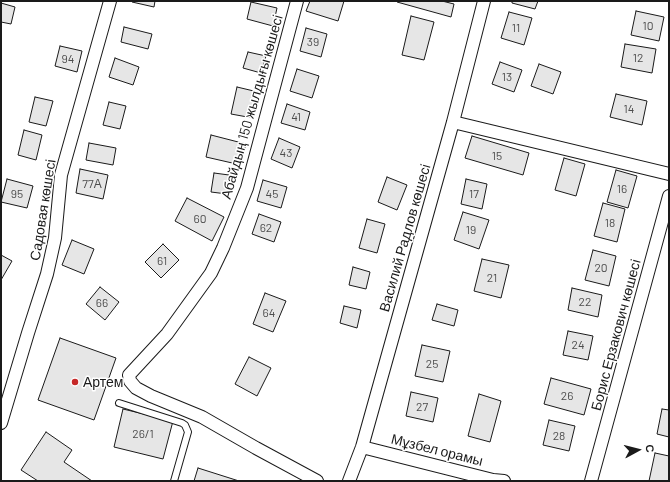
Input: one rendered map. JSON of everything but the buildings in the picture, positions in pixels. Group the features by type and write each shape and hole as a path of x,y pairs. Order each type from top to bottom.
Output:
{"street":[{"name":"Садовая көшесі","path":"1,423 47,274 55,238 61,175 110,1"},
{"name":"Абайдың 150 жылдығы көшесі","path":"297,1 247,188 223,248 211,273 167,334 129,374 130,381 136,388 151,396 202,417 318,481"},
{"name":"Василий Радлов көшесі","path":"350,481 362,447 454,122 484,1"},
{"path":"454,122 669,174"},
{"name":"Борис Ерзакович көшесі","path":"591,481 669,196"},
{"name":"Мұзбел орамы","path":"362,447 496,481"}],"lane":[{"path":"118,403 184,425 188,432 174,481"}],"place":[{"name":"Артем","path":"75,382"}]}
